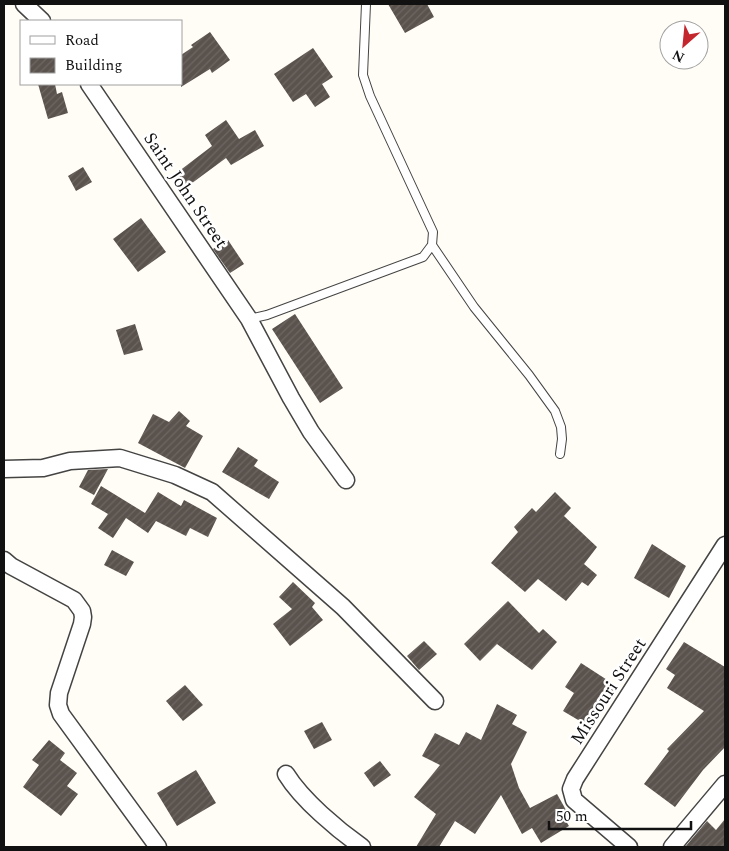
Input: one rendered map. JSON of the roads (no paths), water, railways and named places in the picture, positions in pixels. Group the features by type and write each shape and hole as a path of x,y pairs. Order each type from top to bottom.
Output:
{"street":[{"path":"24,4 41,20"},
{"name":"Saint John Street","path":"90,85 249,319 311,432 346,480"},
{"path":"4,469 43,468 70,461 120,458 175,475 212,492 343,607 435,701"},
{"name":"Missouri Street","path":"629,847 574,800 571,789 575,779 725,545"},
{"path":"6,565 74,600 82,611 82,624 59,692 58,704 61,714 158,847"},
{"path":"286,774 292,784 321,812 345,835 362,847"},
{"path":"672,847 725,784"}],"lane":[{"path":"249,319 267,316 423,257 432,245 433,232 370,96 363,75 366,4"},
{"path":"432,245 474,306 551,405 561,427 560,454"}]}
